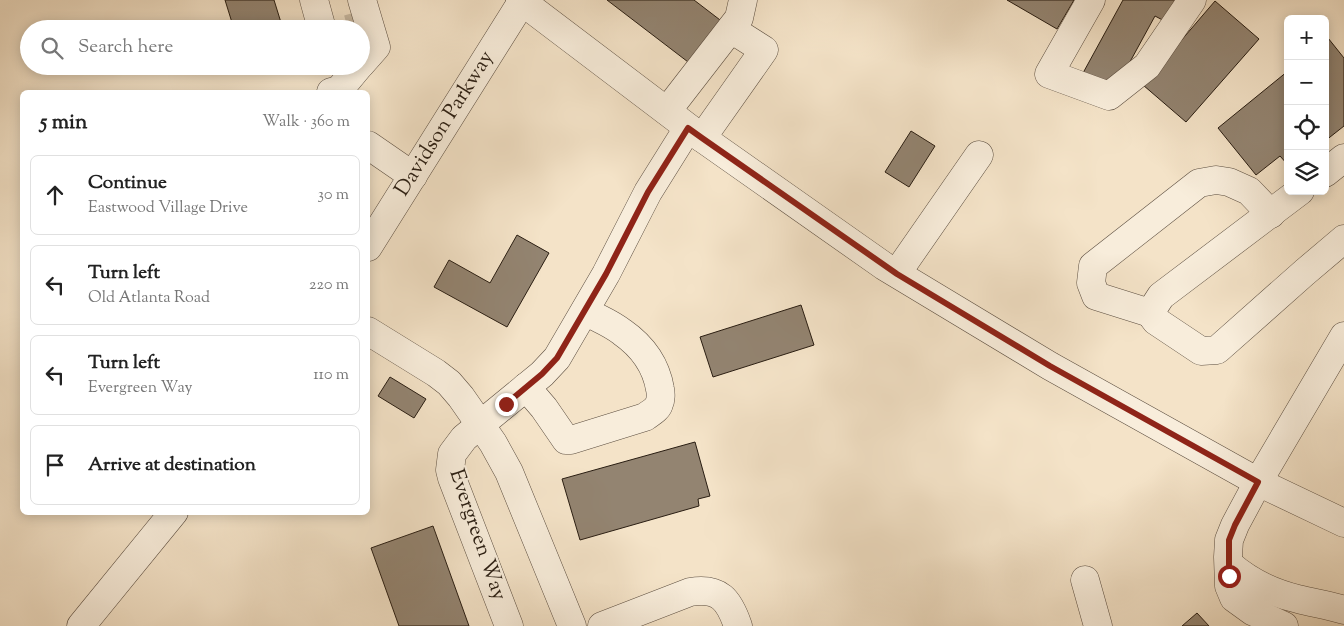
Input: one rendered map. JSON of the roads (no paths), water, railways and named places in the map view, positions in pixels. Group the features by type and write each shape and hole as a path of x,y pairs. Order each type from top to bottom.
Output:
{"street":[{"path":"667,111 739,18 743,0"},
{"path":"1092,0 1048,74 1109,96 1146,66 1192,0"},
{"path":"522,1 695,133 897,274 1050,366 1258,482 1344,523"},
{"name":"Davidson Parkway","path":"370,244 522,1"},
{"name":"Evergreen Way","path":"509,626 450,470 452,454 464,438 542,374 557,358 606,274 648,192 764,50 731,29"},
{"path":"370,34 376,46 370,53"},
{"path":"335,85 348,75"},
{"path":"370,146 413,176"},
{"path":"897,274 978,154"},
{"path":"1329,169 1344,158"},
{"path":"1271,214 1250,191 1229,182 1216,180 1199,182 1092,266 1091,283 1096,296 1150,313 1156,321 1202,351 1217,350 1344,239"},
{"path":"1150,313 1161,296 1295,195"},
{"path":"526,387 544,408 566,440 645,417 654,411 659,404 661,394 656,372 650,360 641,348 622,331 584,311"},
{"path":"370,332 449,383 493,443 510,472 572,626"},
{"path":"1284,626 1252,611 1234,598 1229,586 1229,540 1258,482 1344,336"},
{"path":"81,626 172,515"},
{"path":"1229,564 1257,584 1269,590 1344,610"},
{"path":"1085,580 1098,626"},
{"path":"602,626 690,592 700,590 716,593 723,597 732,608 738,626"}]}
